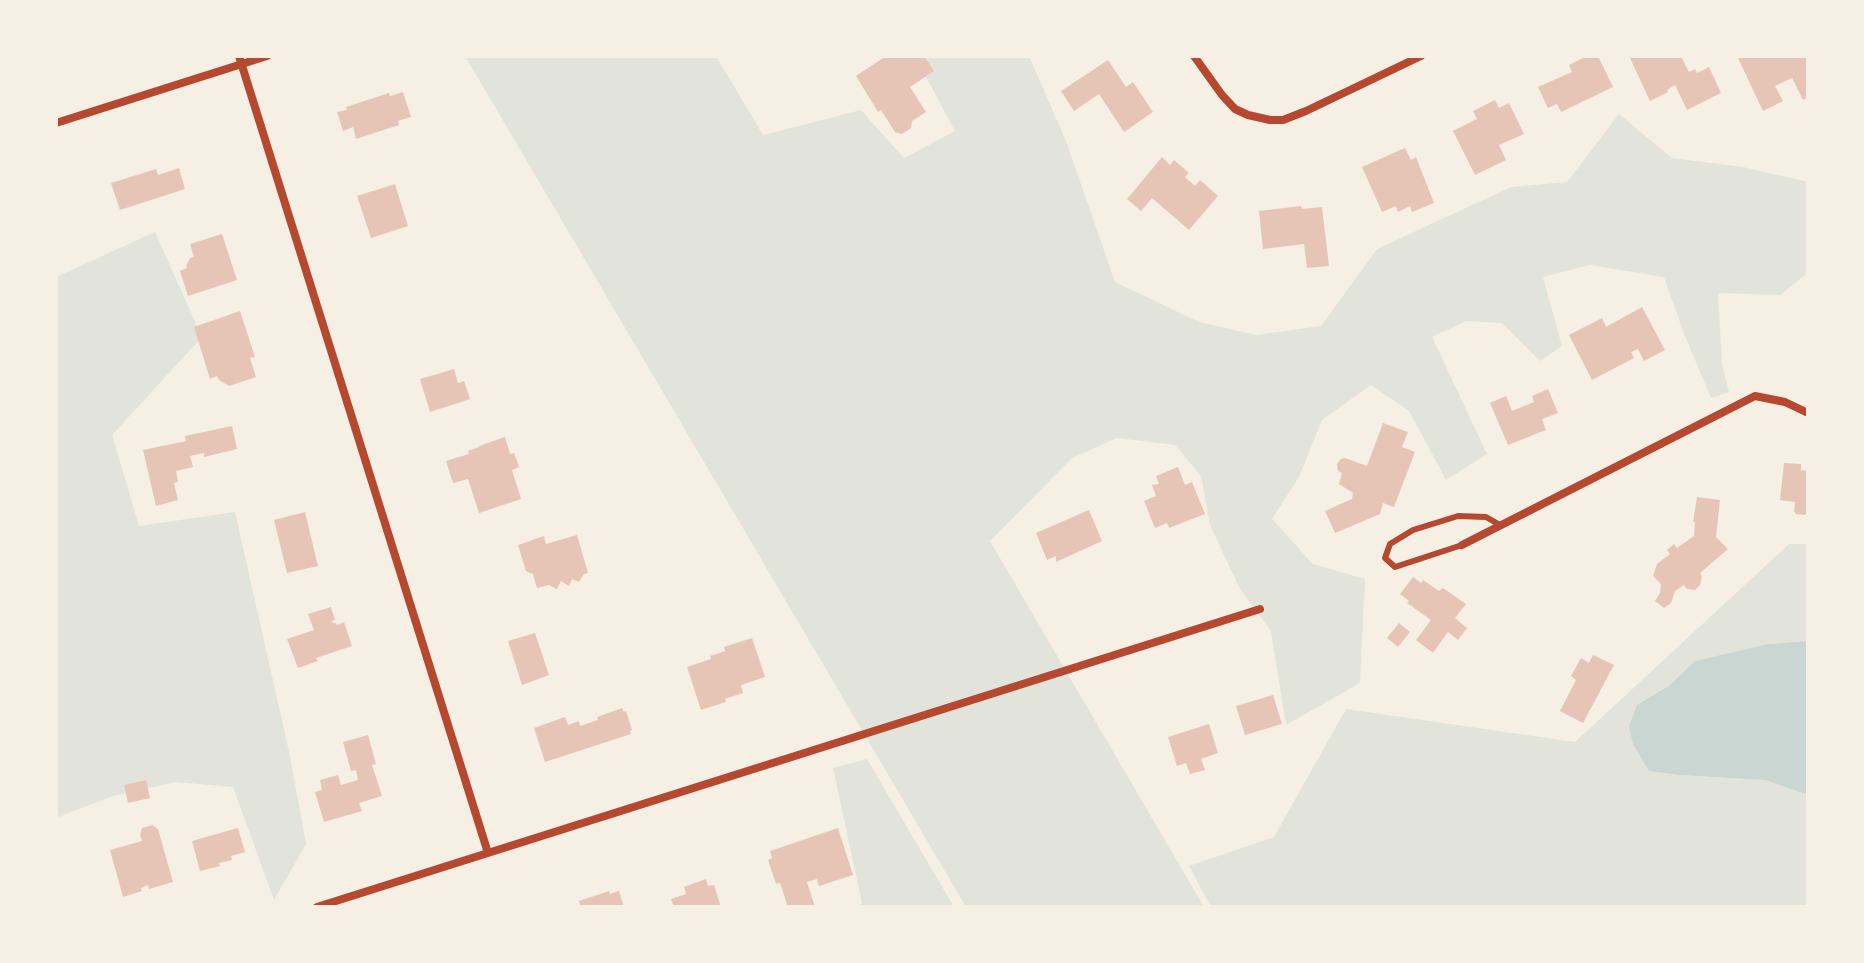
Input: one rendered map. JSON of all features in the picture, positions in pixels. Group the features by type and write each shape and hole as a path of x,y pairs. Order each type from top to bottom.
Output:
{"street":[{"path":"56,123 240,60 267,56"},
{"path":"1194,56 1235,109 1270,120 1283,120 1306,111 1421,56"},
{"path":"240,60 488,853"},
{"path":"1462,545 1755,396 1785,402 1808,413"},
{"path":"317,907 1260,609"}],"lane":[{"path":"1462,545 1395,567 1385,558 1390,544 1413,530 1458,516 1486,517 1500,525"}],"shaded area":[{"path":"465,56 716,56 763,135 861,110 904,158 955,131 915,56 1029,56 1066,141 1115,282 1199,322 1256,335 1321,326 1377,249 1511,187 1567,182 1619,114 1672,158 1743,167 1808,182 1808,265 1805,275 1780,295 1718,293 1722,364 1729,392 1711,398 1664,277 1590,265 1543,277 1562,346 1540,361 1502,323 1466,321 1432,337 1487,454 1446,480 1409,411 1371,385 1322,420 1299,477 1272,519 1313,564 1365,579 1360,683 1286,725 1271,631 1240,589 1210,525 1201,476 1175,445 1117,438 1072,458 990,541 1204,907 966,907"},
{"path":"155,232 202,337 112,435 139,526 235,512 290,756 306,844 274,900 233,787 176,782 113,796 56,818 56,277"},
{"path":"1789,544 1808,544 1808,641 1768,644 1696,661 1670,685 1637,705 1649,771 1765,780 1808,795 1808,907 1211,907 1189,866 1274,837 1346,709 1575,742"},
{"path":"1808,641 1808,795 1765,780 1649,771 1633,744 1629,726 1637,705 1670,685 1695,661 1768,644"},
{"path":"867,759 954,907 858,907 862,903 833,768"}],"building":[{"path":"886,56 924,56 934,71 910,87 926,112 912,121 911,128 902,134 895,132 881,110 878,112 856,76"},
{"path":"1587,56 1598,56 1613,87 1561,112 1557,104 1548,108 1538,87 1572,72 1569,65"},
{"path":"1681,56 1689,72 1695,69 1697,73 1709,67 1721,93 1687,110 1675,85 1650,101 1630,58"},
{"path":"1737,56 1808,56 1808,97 1803,100 1792,78 1775,86 1783,101 1763,111"},
{"path":"1108,60 1126,87 1133,82 1153,112 1124,132 1099,94 1074,111 1061,91"},
{"path":"403,92 411,117 398,121 399,125 356,139 353,127 343,131 337,112 389,93 390,96"},
{"path":"1495,100 1499,108 1509,103 1524,134 1499,145 1506,160 1475,175 1453,131 1477,119 1473,111"},
{"path":"1405,148 1411,160 1416,157 1434,203 1412,212 1410,206 1398,212 1396,206 1382,212 1362,167"},
{"path":"1162,157 1170,165 1174,160 1189,173 1185,177 1195,186 1200,180 1218,196 1189,230 1152,198 1141,211 1127,199"},
{"path":"179,168 185,189 120,210 111,183 156,169 158,175"},
{"path":"395,184 408,226 371,238 357,196"},
{"path":"1301,206 1302,209 1322,207 1329,266 1307,268 1304,244 1263,249 1259,211"},
{"path":"222,234 237,280 188,296 180,271 187,268 190,258 194,257 190,244"},
{"path":"1642,307 1665,350 1644,361 1638,349 1631,352 1634,358 1592,380 1569,335 1602,318 1606,327"},
{"path":"240,311 255,357 250,358 256,377 229,386 217,376 210,379 194,327"},
{"path":"454,369 458,383 464,381 470,399 430,412 420,379"},
{"path":"1548,389 1558,413 1542,419 1546,430 1508,445 1490,403 1506,396 1512,411 1534,402 1532,396"},
{"path":"1383,423 1408,432 1402,447 1415,452 1394,507 1383,503 1380,514 1335,533 1325,511 1352,499 1353,493 1339,484 1342,473 1338,471 1337,464 1345,458 1367,466"},
{"path":"232,426 237,449 204,457 204,453 190,456 193,467 176,471 178,482 174,483 178,500 156,506 143,450 186,441 185,436"},
{"path":"505,437 510,454 514,453 519,467 512,470 521,499 479,513 468,479 453,483 446,461"},
{"path":"1784,463 1801,464 1801,470 1808,471 1808,513 1805,515 1796,514 1795,502 1780,500"},
{"path":"1178,467 1185,485 1192,482 1205,514 1169,528 1167,523 1155,528 1144,501 1156,496 1152,485 1159,484 1156,476"},
{"path":"1697,497 1720,500 1716,537 1728,549 1700,573 1700,585 1695,590 1687,589 1684,585 1675,591 1671,603 1664,608 1655,601 1661,584 1653,576 1657,564 1670,554 1667,550 1674,544 1677,548 1694,536"},
{"path":"1089,510 1102,541 1056,562 1056,556 1047,560 1036,533"},
{"path":"305,512 318,566 287,573 274,520"},
{"path":"577,535 588,573 579,582 572,579 569,586 561,581 557,589 549,585 537,588 533,574 526,571 518,545 544,536 546,544"},
{"path":"1413,577 1439,591 1443,588 1466,604 1455,618 1467,628 1458,640 1448,632 1433,653 1416,640 1431,620 1400,594"},
{"path":"331,607 333,623 344,622 352,646 316,658 318,661 298,668 287,639 314,630 308,614"},
{"path":"1399,623 1410,632 1398,647 1387,638"},
{"path":"535,633 549,675 522,685 508,641"},
{"path":"752,638 765,677 741,685 743,693 725,699 726,702 701,710 687,667 711,659 710,656 725,651 724,647"},
{"path":"1593,655 1614,665 1583,723 1560,711 1576,680 1571,676 1581,658 1589,663"},
{"path":"1273,695 1282,724 1245,735 1236,706"},
{"path":"622,708 626,711 631,734 545,762 534,728 565,717 568,725 579,721 580,726"},
{"path":"1209,724 1218,753 1201,759 1205,770 1190,774 1186,763 1177,766 1168,737"},
{"path":"368,735 376,764 372,765 382,796 359,803 362,811 324,822 315,792 322,790 320,780 338,775 341,785 358,780 356,770 351,771 343,742"},
{"path":"146,780 150,798 128,803 124,785"},
{"path":"152,825 158,829 173,882 149,889 148,885 141,888 142,891 123,897 110,850 142,841 142,828"},
{"path":"238,828 245,852 231,856 232,860 219,863 220,866 200,871 192,841"},
{"path":"838,828 853,875 819,886 817,879 807,882 815,907 788,907 768,860 772,858 770,851"},
{"path":"706,879 708,886 714,885 721,907 674,907 671,899 686,894 684,887"},
{"path":"609,891 610,894 619,891 624,907 581,907 579,901"}]}
